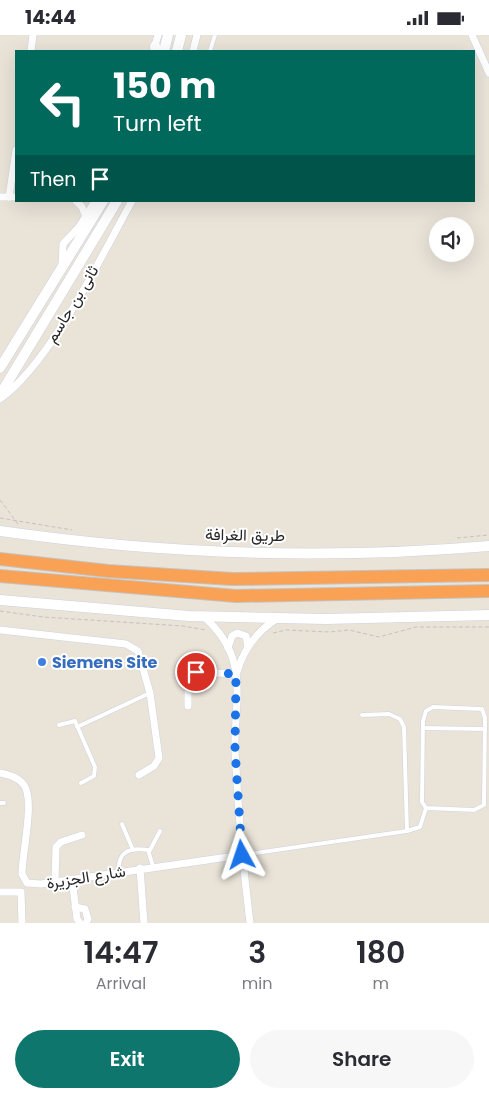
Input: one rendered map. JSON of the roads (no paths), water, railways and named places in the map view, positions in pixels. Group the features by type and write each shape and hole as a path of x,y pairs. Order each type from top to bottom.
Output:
{"highway":[{"path":"0,559 108,571 232,579 489,575"},
{"path":"0,576 236,596 489,591"}],"main road":[{"path":"157,50 168,35"},
{"path":"177,50 181,35"},
{"name":"ثانى بن جاسم","path":"0,368 62,270 101,202"},
{"name":"ثانى بن جاسم","path":"0,395 116,202"},
{"name":"طريق الغرافة","path":"2,532 161,549 260,553 438,551 489,546"},
{"path":"0,600 118,612 203,617 326,619 489,615"}],"street":[{"path":"31,50 33,35"},
{"path":"157,50 158,35"},
{"path":"193,50 197,35"},
{"path":"472,35 489,73"},
{"path":"0,197 13,197 15,166"},
{"path":"77,202 82,207 86,217"},
{"name":"ثانى بن جاسم","path":"62,270 61,252 63,244 86,217 94,202"},
{"name":"ثانى بن جاسم","path":"0,399 27,373 50,342 131,202"},
{"path":"203,617 220,634 228,648 236,674 235,749 242,855 250,923"},
{"path":"236,674 248,647 258,634 278,618"},
{"path":"0,631 131,646 138,651 150,693 160,758 154,766 139,775"},
{"path":"228,648 232,636 237,633 246,636 248,647"},
{"path":"188,706 188,679 191,674 196,672 236,674"},
{"name":"شارع الجزيرة","path":"0,773 20,780 27,790 28,807 22,874 27,883 54,882 119,871 242,855"},
{"path":"54,882 56,847 61,842 82,835"},
{"path":"140,868 144,923"},
{"path":"72,879 75,907 78,922 80,923"},
{"path":"22,923 21,892 27,883"},
{"path":"0,892 21,892"},
{"path":"75,907 85,909 88,916 86,923"}],"lane":[{"path":"210,50 215,35"},
{"path":"77,727 150,693"},
{"path":"242,855 415,830 423,825 426,808 422,802 423,729 426,711 433,707 479,707 486,711 484,805 474,810 426,808"},
{"path":"362,715 389,714 400,719 404,727 407,831"},
{"path":"59,725 72,720 77,727 96,773 81,783"},
{"path":"423,729 485,729"},
{"path":"122,824 133,850"},
{"path":"154,866 150,852 160,831"},
{"path":"119,871 119,857 122,853 144,849 150,852"}],"place":[{"name":"Siemens Site","path":"42,662"}]}
